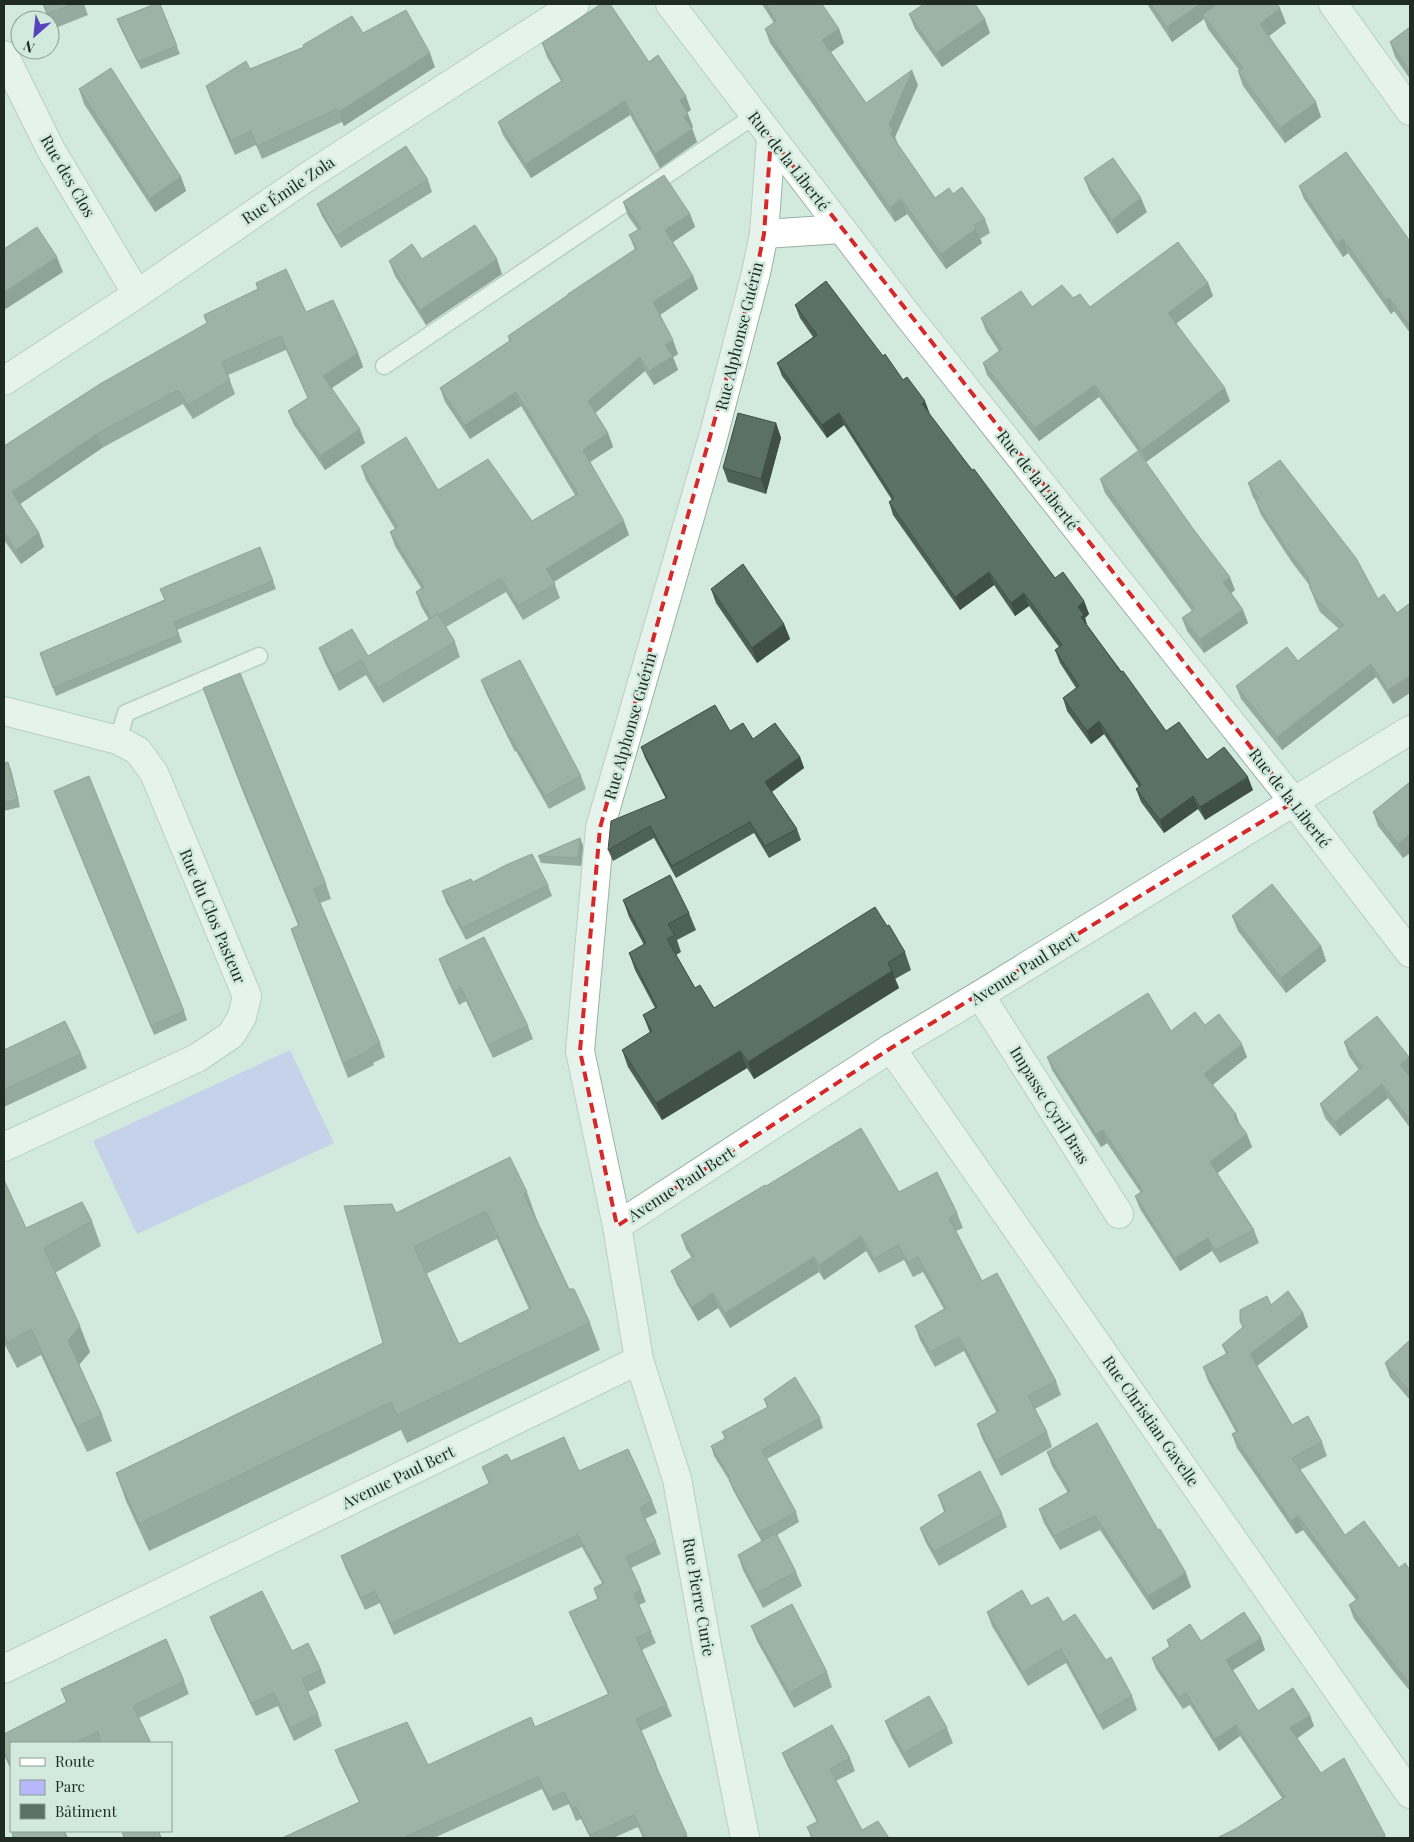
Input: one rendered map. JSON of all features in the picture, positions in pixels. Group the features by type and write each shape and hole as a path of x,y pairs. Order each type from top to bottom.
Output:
{"street":[{"name":"Rue Émile Zola","path":"4,381 137,294 313,172 575,4"},
{"name":"Rue de la Liberté","path":"670,4 911,320 1294,802 1410,953"},
{"path":"1333,4 1410,111"},
{"name":"Rue des Clos","path":"4,55 51,150 137,294"},
{"name":"Rue Alphonse Guérin","path":"617,1226 580,1051 600,828 713,437 756,273 764,234 771,138"},
{"path":"764,234 842,229"},
{"name":"Rue du Clos Pasteur","path":"4,711 118,740 138,751 154,773 246,996 242,1016 231,1035 197,1058 4,1147"},
{"name":"Avenue Paul Bert","path":"4,1669 639,1360 617,1226 891,1048 1410,730"},
{"name":"Impasse Cyril Bras","path":"980,995 1119,1214"},
{"name":"Rue Christian Gavelle","path":"891,1048 1410,1794"},
{"name":"Rue Pierre Curie","path":"639,1360 677,1479 744,1838"}],"lane":[{"path":"384,366 754,116"},
{"path":"118,740 126,713 259,656"}],"highlighted area":[{"path":"771,138 1294,802 891,1048 617,1226 580,1051 600,828 756,273 764,234"}],"green space":[{"path":"290,1050 334,1143 137,1234 93,1141"}],"building":[{"path":"43,4 74,4 58,10 45,10"},
{"path":"155,4 160,4 177,46 138,62 117,19"},
{"path":"601,4 610,4 649,62 658,55 686,96 680,100 688,114 684,117 692,129 655,154 625,101 526,164 498,122 563,80 542,43"},
{"path":"766,4 822,4 839,29 822,40 866,103 912,70 889,125 893,130 890,133 935,198 949,188 953,194 962,187 985,219 974,225 976,229 941,254 901,199 890,208 765,29 776,21"},
{"path":"924,4 975,4 985,19 936,53 909,14"},
{"path":"1151,4 1200,4 1167,27"},
{"path":"1217,4 1277,4 1280,8 1260,24 1316,102 1280,128 1238,71 1243,68 1203,15"},
{"path":"406,10 430,53 339,112 337,109 257,146 251,131 231,141 206,86 246,61 250,69 304,47 303,45 352,16 363,33"},
{"path":"1410,27 1410,72 1390,42"},
{"path":"111,68 181,177 150,198 79,89"},
{"path":"406,146 428,180 336,236 317,204"},
{"path":"1346,152 1410,241 1410,326 1389,298 1386,300 1343,239 1338,243 1299,186"},
{"path":"1113,158 1141,198 1112,220 1084,178"},
{"path":"664,175 690,214 665,230 693,276 653,302 673,340 665,345 673,356 649,371 640,357 588,401 608,433 583,450 624,521 546,569 555,584 518,606 501,578 431,618 416,592 424,587 390,532 398,527 361,466 406,437 438,490 488,459 532,521 578,494 516,392 465,425 440,388 511,340 508,336 637,248 629,235 641,228 623,202"},
{"path":"475,225 497,259 420,310 389,261 412,244 422,259"},
{"path":"37,227 57,257 4,292 4,249"},
{"path":"1178,242 1208,283 1168,313 1225,388 1142,450 1095,385 1035,428 983,363 1002,349 981,318 1021,291 1032,307 1062,285 1073,298 1080,294 1090,307"},
{"path":"286,269 306,312 333,300 358,353 323,376 360,429 320,456 288,411 308,398 281,336 222,362 230,380 188,405 178,390 97,434 12,492 39,533 16,550 4,533 4,446 100,384 207,323 204,315 258,289 256,283"},
{"path":"826,281 883,356 885,354 903,380 907,377 925,401 922,404 972,470 974,469 1055,578 1063,572 1084,601 1078,607 1084,615 1081,617 1166,731 1179,722 1207,760 1224,747 1248,777 1200,807 1193,796 1160,820 1136,789 1141,785 1099,721 1087,731 1063,698 1079,686 1055,650 1062,645 1024,593 1011,603 989,572 955,597 889,502 894,498 839,413 822,425 777,363 817,335 795,305"},
{"path":"738,413 776,423 761,479 723,468"},
{"path":"1138,451 1230,577 1223,582 1243,610 1200,639 1182,618 1195,609 1100,479"},
{"path":"1280,460 1356,558 1378,599 1384,594 1397,613 1410,603 1410,676 1388,690 1371,664 1277,737 1236,686 1287,647 1298,661 1344,625 1315,598 1310,588 1308,577 1286,548 1256,502 1259,499 1248,483"},
{"path":"260,547 273,581 174,622 179,635 53,688 40,653 165,600 160,589"},
{"path":"743,564 784,624 752,648 711,589"},
{"path":"438,614 455,642 378,688 361,660 334,676 319,648 352,629 368,656"},
{"path":"520,660 581,776 545,796 510,739 481,680"},
{"path":"240,673 326,884 314,889 380,1043 368,1049 369,1051 343,1063 291,929 299,925 203,688"},
{"path":"715,705 730,731 743,723 753,739 775,723 800,757 765,782 797,829 765,846 750,822 672,866 650,826 608,850 611,821 667,798 641,747"},
{"path":"8,762 18,799 4,803 4,763"},
{"path":"89,776 184,1011 151,1026 54,791"},
{"path":"1410,782 1410,834 1398,844 1373,812"},
{"path":"580,838 578,858 538,856"},
{"path":"532,854 548,885 462,928 442,891 471,879 473,882"},
{"path":"670,875 689,913 668,924 675,935 667,939 695,988 700,985 714,1008 875,907 887,926 889,925 905,952 888,963 892,971 748,1062 740,1051 656,1103 622,1050 652,1031 643,1015 657,1007 629,953 646,943 623,900"},
{"path":"1272,884 1321,946 1281,978 1232,916"},
{"path":"484,937 528,1026 488,1045 461,988 454,992 439,959"},
{"path":"1148,993 1171,1031 1195,1012 1205,1025 1219,1014 1242,1044 1204,1074 1236,1114 1234,1117 1247,1134 1210,1162 1254,1230 1215,1250 1208,1238 1175,1258 1135,1196 1143,1191 1103,1130 1096,1134 1047,1057"},
{"path":"1377,1016 1409,1057 1400,1065 1410,1077 1410,1120 1382,1084 1335,1122 1320,1104 1362,1067 1344,1042"},
{"path":"65,1021 81,1054 4,1090 4,1050"},
{"path":"861,1128 899,1192 937,1172 957,1213 949,1218 982,1281 997,1273 1056,1381 1028,1396 1047,1432 996,1461 977,1424 999,1411 959,1337 930,1352 915,1326 946,1308 918,1257 908,1262 898,1245 874,1259 861,1236 819,1265 814,1257 725,1313 713,1293 692,1307 671,1271 694,1256 681,1235"},
{"path":"510,1157 527,1192 524,1194 569,1289 574,1289 590,1323 397,1415 391,1402 139,1524 116,1473 383,1343 344,1206 392,1204 396,1213","holes":["486,1211 531,1308 459,1344 414,1247"]},
{"path":"4,1180 26,1228 82,1202 92,1221 44,1248 80,1326 68,1341 102,1415 77,1427 31,1329 8,1343 4,1335"},
{"path":"1288,1291 1303,1313 1250,1354 1292,1425 1308,1416 1322,1442 1292,1458 1345,1535 1364,1521 1399,1568 1405,1563 1410,1570 1410,1684 1349,1605 1359,1598 1298,1516 1291,1521 1232,1434 1238,1431 1203,1367 1228,1353 1222,1345 1243,1327 1240,1321 1240,1310 1267,1296 1271,1305"},
{"path":"1410,1340 1410,1392 1385,1363"},
{"path":"795,1377 820,1418 762,1450 796,1512 758,1533 729,1480 731,1479 711,1446 726,1438 722,1432 768,1407 764,1399"},
{"path":"1097,1423 1158,1530 1160,1529 1186,1573 1148,1596 1095,1516 1054,1536 1039,1509 1070,1491 1047,1452"},
{"path":"564,1437 579,1471 628,1449 652,1501 640,1508 656,1542 626,1557 641,1590 634,1594 651,1632 636,1638 667,1705 636,1719 687,1835 683,1838 645,1838 634,1815 590,1835 576,1807 572,1809 564,1792 549,1799 538,1777 403,1838 282,1838 360,1802 335,1750 407,1722 428,1765 531,1717 535,1727 609,1694 569,1612 598,1599 594,1588 604,1583 578,1535 390,1624 375,1591 361,1598 341,1556 490,1483 482,1467 507,1454 511,1461"},
{"path":"980,1471 1002,1514 934,1552 920,1528 946,1511 938,1495"},
{"path":"776,1533 796,1572 757,1593 738,1555"},
{"path":"1022,1590 1031,1606 1048,1597 1063,1622 1075,1614 1106,1660 1111,1657 1132,1696 1098,1716 1061,1649 1023,1672 987,1612"},
{"path":"262,1591 292,1651 308,1643 321,1670 302,1679 318,1714 290,1728 274,1693 251,1703 210,1617"},
{"path":"792,1604 827,1672 789,1693 751,1626"},
{"path":"1244,1612 1261,1638 1226,1660 1258,1711 1293,1688 1310,1715 1290,1728 1321,1773 1344,1758 1385,1835 1380,1838 1217,1838 1237,1828 1285,1797 1236,1725 1215,1739 1186,1693 1179,1698 1152,1658 1171,1646 1167,1640 1190,1624 1201,1641"},
{"path":"166,1639 184,1681 133,1706 151,1742 101,1742 98,1732 77,1742 10,1742 10,1765 4,1752 4,1734 67,1702 61,1689"},
{"path":"929,1696 947,1728 904,1753 885,1721"},
{"path":"832,1725 850,1758 830,1769 862,1830 878,1821 889,1838 813,1838 807,1827 818,1821 782,1753"},
{"path":"12,1832 64,1832 66,1838 13,1838"},
{"path":"122,1832 159,1832 161,1838 124,1838"}]}
